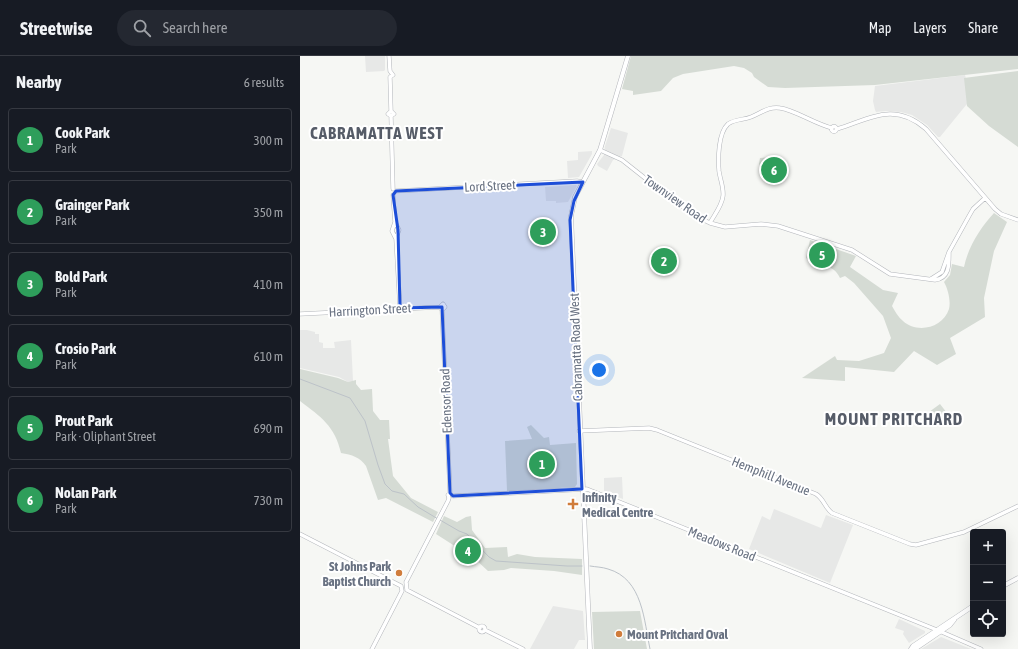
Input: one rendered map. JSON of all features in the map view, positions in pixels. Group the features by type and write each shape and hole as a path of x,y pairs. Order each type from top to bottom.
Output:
{"main road":[{"name":"Cabramatta Road West","path":"590,649 570,216 574,201 600,150 628,56"},
{"path":"1006,584 1018,578"},
{"path":"915,649 970,608"},
{"path":"911,649 913,646 939,631"}],"street":[{"path":"389,56 390,72 387,74 390,78 391,111 388,114 391,116 394,190 390,192 393,195 395,227 392,231 396,233 400,308"},
{"name":"Townview Road","path":"600,150 622,160 653,185 700,219 710,224 722,199 723,190 719,172 719,150 722,134 726,127 734,121 752,117 767,110 778,108 786,109 821,125 832,128 833,130 873,116 883,114 897,115 910,119 926,129 985,198"},
{"name":"Lord Street","path":"394,190 577,181 583,182"},
{"path":"710,224 725,227 761,224 778,226 852,250 881,270 890,274 940,280 946,274 948,269 949,252 971,212 985,198 1001,214 1018,220"},
{"name":"Harrington Street","path":"300,314 400,308 441,308"},
{"name":"Edensor Road","path":"441,308 451,496"},
{"name":"Hemphill Avenue","path":"579,431 649,428 657,430 816,494 821,498 828,510 832,513 913,545 964,532 1018,506"},
{"name":"Meadows Road","path":"451,496 582,489 593,491 981,649"},
{"path":"407,590 408,587 406,584 451,496"},
{"path":"300,534 401,586 406,584"},
{"path":"372,649 402,591 401,586"},
{"path":"402,591 407,590 480,628 481,632 484,632 485,630 523,649"}],"highlighted area":[{"path":"583,182 574,201 570,220 582,489 453,496 450,493 442,307 400,308 398,230 393,195 396,191"}],"shaded area":[{"path":"365,56 385,56 385,70 366,72"},
{"path":"631,56 1018,56 1018,69 875,85 785,88 768,87 744,68 734,66 683,74 673,78 661,91 633,95 633,91 622,89"},
{"path":"1018,71 1018,147 989,126 967,106 964,78"},
{"path":"965,75 971,99 940,137 938,137 927,125 912,115 901,112 876,112 875,110 873,101 875,86"},
{"path":"611,128 628,133 622,156 613,160 607,171 597,164 604,155 605,146"},
{"path":"592,151 592,154 579,177 568,178 567,161 578,160 578,152"},
{"path":"775,157 784,166 782,173 770,176 759,164 760,158"},
{"path":"577,186 568,202 556,203 556,201 546,201 545,187"},
{"path":"994,213 1007,222 994,251 984,298 985,317 950,338 956,354 937,365 914,351 894,372 845,367 845,381 802,378 835,356 837,360 859,361 884,353 891,338 883,316 854,283 845,276 840,278 837,273 829,267 815,263 806,258 810,240 856,256 850,267 883,290 898,293 892,306 901,319 909,325 915,327 929,327 936,325 941,321 946,316 949,309 949,295 944,282 950,275 952,264 964,267 976,238"},
{"path":"549,224 550,240 537,241 536,225"},
{"path":"300,330 307,330 315,332 315,334 319,334 319,342 323,343 323,348 335,348 334,342 351,340 353,381 348,382 339,377 300,368"},
{"path":"300,369 338,378 348,382 356,380 356,384 361,390 372,389 373,411 380,420 389,420 390,439 388,439 393,476 411,498 438,512 433,522 386,498 378,500 364,463 355,457 341,453 331,429 321,417 300,401"},
{"path":"940,404 947,413 948,422 934,425 929,412"},
{"path":"531,425 544,438 549,437 550,445 576,443 577,484 575,487 507,491 505,441 532,439 527,427"},
{"path":"622,477 623,499 604,492 604,478"},
{"path":"774,509 821,528 826,515 853,525 830,583 749,549 762,516 770,520"},
{"path":"444,516 457,522 471,516 472,530 485,548 507,547 508,557 517,554 535,557 582,559 582,575 554,571 511,568 488,571 475,559 436,534"},
{"path":"553,606 583,611 585,640 579,640 574,649 530,649"},
{"name":"Mount Pritchard Oval","path":"640,611 647,649 594,649 592,612"},
{"path":"899,619 925,631 925,633 909,643 903,634 904,631 895,628"},
{"path":"941,637 971,649 921,649"}],"waterway":[{"path":"300,379 350,398 365,421 385,484 392,491 404,494 418,507 438,519"},
{"path":"440,520 467,534 489,557 496,561 582,566"},
{"path":"590,566 601,567 620,574 635,591 640,602 650,649"}],"place":[{"name":"Nolan Park","path":"774,170"},
{"name":"Bold Park","path":"543,232"},
{"name":"Prout Park","path":"822,255"},
{"name":"Grainger Park","path":"664,261"},
{"name":"Cook Park","path":"542,464"},
{"name":"Infinity Medical Centre","path":"573,504"},
{"name":"Crosio Park","path":"468,551"},
{"name":"St Johns Park Baptist Church","path":"399,573"},
{"name":"Mount Pritchard Oval","path":"619,634"}],"district":[{"name":"CABRAMATTA WEST","path":"377,133"},
{"name":"MOUNT PRITCHARD","path":"894,419"}]}
